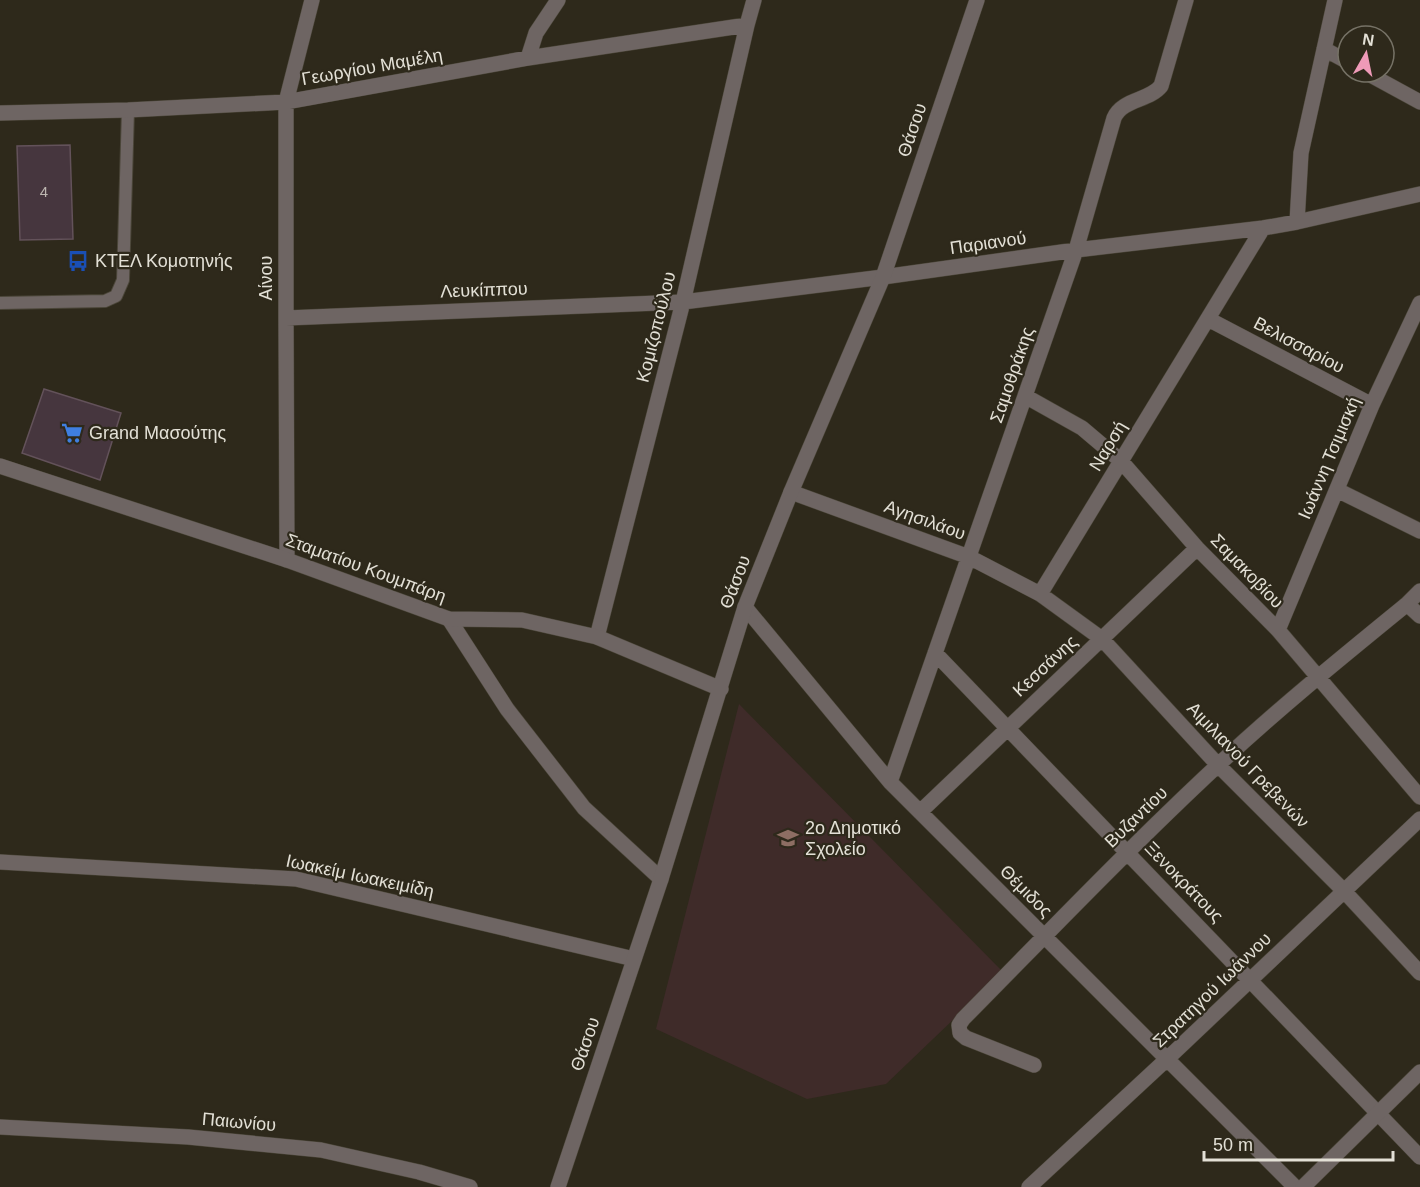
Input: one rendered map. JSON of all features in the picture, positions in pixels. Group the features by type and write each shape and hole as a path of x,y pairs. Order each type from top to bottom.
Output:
{"street":[{"name":"Αίνου","path":"287,560 286,102 312,0"},
{"path":"528,58 536,33 558,0"},
{"name":"Κομιζοπούλου","path":"597,637 683,302 754,0"},
{"name":"Θάσου","path":"558,1187 661,879 745,607 791,492 883,277 977,0"},
{"name":"Σαμοθράκης","path":"890,782 1076,250 1116,113 1124,106 1153,93 1161,86 1186,0"},
{"path":"1297,222 1301,153 1335,0"},
{"name":"Γεωργίου Μαμέλη","path":"0,113 128,110 286,102 528,58 747,26"},
{"path":"1324,49 1336,56"},
{"path":"1387,84 1420,102"},
{"name":"Παριανού","path":"683,302 1076,250 1263,228 1420,194"},
{"name":"Ναρσή","path":"1041,594 1263,228"},
{"name":"Λευκίππου","path":"285,318 683,302"},
{"name":"Ιωάννη Τσιμισκή","path":"1278,630 1372,405 1420,303"},
{"name":"Βελισσαρίου","path":"1208,319 1372,405"},
{"name":"Σαμακοβίου","path":"1025,396 1082,428 1121,461 1197,548 1278,630 1420,797"},
{"name":"Σταματίου Κουμπάρη","path":"0,466 287,560 449,619 522,620 597,637 721,688"},
{"path":"1337,490 1420,531"},
{"name":"Αγησιλάου","path":"791,492 969,557 1041,594"},
{"name":"Κεσσάνης","path":"920,812 1197,548"},
{"name":"Βυζαντίου","path":"1034,1065 966,1038 960,1033 959,1025 1128,852 1218,765 1318,676 1420,591"},
{"name":"Αιμιλιανού Γρεβενών","path":"1041,594 1102,639 1218,765 1344,891 1420,973"},
{"path":"1407,604 1420,616"},
{"name":"Θέμιδος","path":"745,607 890,782 1296,1187"},
{"path":"449,619 507,708 584,808 661,879"},
{"name":"Ξενοκράτους","path":"935,653 1420,1157"},
{"name":"Στρατηγού Ιωάννου","path":"1029,1187 1420,819"},
{"name":"Ιωακείμ Ιωακειμίδη","path":"0,862 296,879 634,959"},
{"path":"1303,1187 1420,1072"},
{"name":"Παιωνίου","path":"0,1127 188,1137 321,1150 419,1172 470,1187"}],"lane":[{"path":"0,303 105,301 116,296 123,280 128,110"}],"shaded area":[{"name":"2ο Δημοτικό Σχολείο","path":"739,704 1003,972 886,1084 807,1099 656,1029"}],"building":[{"path":"70,145 73,239 20,240 17,146"},
{"name":"Grand Μασούτης","path":"44,389 121,413 100,480 22,453"}],"place":[{"name":"ΚΤΕΛ Κομοτηνής","path":"78,261"},
{"name":"Grand Μασούτης","path":"72,433"},
{"name":"2ο Δημοτικό Σχολείο","path":"788,838"}]}
